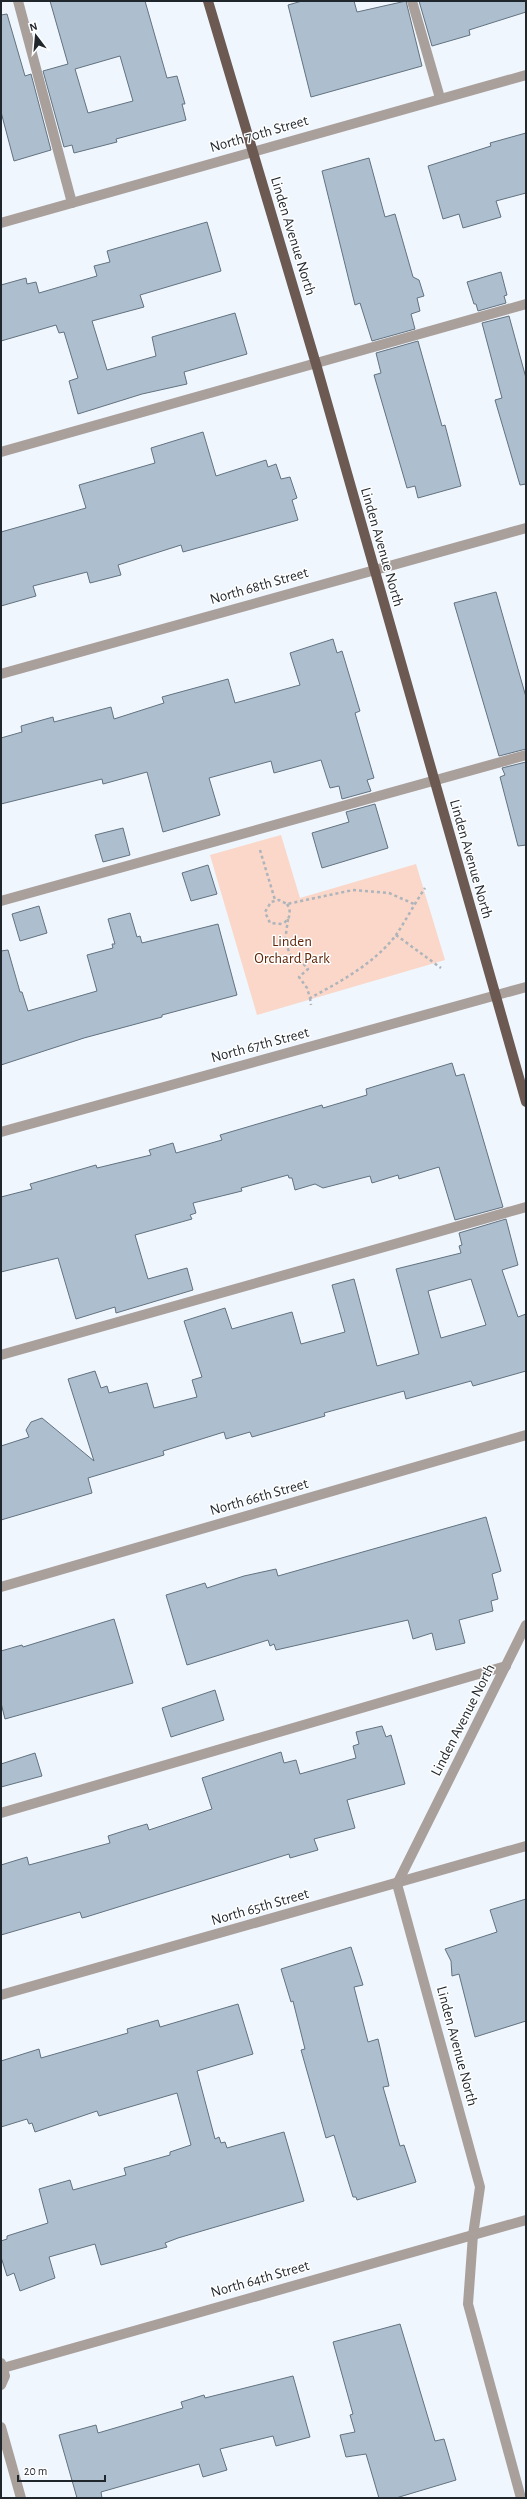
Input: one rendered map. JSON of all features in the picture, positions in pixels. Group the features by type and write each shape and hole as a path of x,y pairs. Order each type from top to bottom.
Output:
{"main road":[{"name":"Linden Avenue North","path":"208,1 316,364 373,571 526,1102"}],"street":[{"path":"18,1 72,203"},
{"path":"412,1 440,98"},
{"name":"North 70th Street","path":"1,223 526,75"},
{"path":"1,452 526,304"},
{"name":"North 68th Street","path":"1,674 526,528"},
{"path":"1,901 526,755"},
{"name":"North 67th Street","path":"1,1132 526,987"},
{"path":"1,1355 526,1207"},
{"name":"North 66th Street","path":"1,1587 526,1436"},
{"name":"Linden Avenue North","path":"521,2498 468,2304 473,2235 480,2187 397,1884 526,1625"},
{"path":"1,1813 506,1666"},
{"name":"North 65th Street","path":"1,1995 397,1884 526,1846"},
{"name":"North 64th Street","path":"2,2366 526,2220"},
{"path":"1,2385 5,2376 2,2366"},
{"path":"1,2427 21,2498"}],"path":[{"path":"254,830 275,900"},
{"path":"310,998 355,971 383,950 396,935 425,888"},
{"path":"275,900 286,904 353,890 389,893 414,904"},
{"path":"275,900 266,908 267,919 278,925 288,920"},
{"path":"286,904 290,911 285,941 291,957 300,960 308,969 299,977 307,988 311,1005"},
{"path":"396,935 441,968"}],"green space":[{"name":"Linden Orchard Park","path":"281,835 300,898 416,864 445,960 257,1015 210,855"}],"building":[{"path":"50,1 145,1 167,78 177,76 185,104 182,104 186,120 116,139 117,142 74,153 72,145 64,147 43,71 68,64","holes":["120,56 133,101 88,113 75,69"]},
{"path":"302,1 354,1 357,12 406,1 422,66 311,97 288,5"},
{"path":"419,1 526,1 526,12 469,30 470,35 432,46"},
{"path":"7,14 25,76 31,74 51,150 14,161 1,112 1,15"},
{"path":"526,133 526,193 496,201 501,217 463,228 459,214 443,219 428,166 491,146 490,143"},
{"path":"369,158 385,217 395,214 413,277 419,280 424,296 417,298 420,311 411,314 415,329 372,341 360,303 355,305 322,171"},
{"path":"207,222 221,271 140,295 144,307 92,321 107,370 156,356 152,337 235,313 247,354 184,372 187,384 142,394 78,414 69,381 78,378 64,332 59,333 56,325 1,341 1,285 26,278 27,284 36,282 39,293 97,276 94,266 110,262 107,251"},
{"path":"501,272 507,295 504,296 506,303 478,311 476,304 474,304 467,282"},
{"path":"509,316 526,378 526,484 520,485 495,400 502,398 482,323"},
{"path":"418,341 442,426 445,425 461,486 418,498 415,486 407,488 374,375 381,373 376,353"},
{"path":"203,432 216,476 266,460 268,467 276,464 281,479 290,477 297,498 292,500 298,520 183,552 181,545 118,565 121,575 90,583 87,572 33,586 36,596 1,606 1,532 86,508 79,485 155,463 151,448"},
{"path":"496,592 526,697 526,749 499,756 454,603"},
{"path":"333,639 337,653 342,651 360,711 355,713 374,778 367,780 371,791 342,799 339,786 330,788 321,760 274,773 271,761 209,778 220,815 163,832 147,772 103,784 102,779 1,804 1,738 22,732 21,726 53,717 54,722 111,707 114,719 164,703 162,697 228,679 235,703 300,685 290,653"},
{"path":"526,762 526,845 518,846 500,777 505,775 502,768"},
{"path":"375,804 388,848 322,868 312,833 349,822 346,812"},
{"path":"123,828 130,855 103,862 95,835"},
{"path":"208,865 217,894 191,901 182,873"},
{"path":"39,906 47,933 20,941 12,914"},
{"path":"130,913 137,937 140,936 142,943 218,924 237,995 84,1038 1,1065 1,951 8,950 20,992 22,992 28,1011 97,991 87,955 113,948 112,944 115,944 108,919"},
{"path":"452,1063 456,1076 464,1074 503,1207 455,1220 439,1167 399,1179 398,1175 372,1183 370,1176 323,1188 315,1184 295,1190 292,1178 289,1178 288,1175 241,1188 242,1191 193,1203 196,1213 190,1215 192,1219 135,1235 148,1279 187,1268 193,1290 116,1313 115,1307 76,1319 58,1258 1,1272 1,1197 32,1189 30,1184 96,1165 97,1168 151,1155 149,1150 173,1143 176,1153 222,1140 220,1135 322,1105 323,1108 367,1095 366,1089"},
{"path":"506,1219 518,1265 502,1270 518,1317 526,1314 526,1371 473,1386 471,1381 406,1399 404,1391 324,1413 325,1416 252,1437 250,1432 226,1439 224,1432 163,1451 164,1455 88,1478 92,1493 1,1520 1,1446 29,1437 26,1430 31,1422 42,1418 94,1461 68,1379 95,1371 101,1388 107,1386 109,1393 147,1383 154,1408 197,1397 192,1380 202,1377 184,1321 225,1308 232,1329 292,1312 301,1344 345,1332 332,1285 354,1279 377,1366 419,1354 396,1269 461,1253 459,1246 462,1245 459,1233","holes":["471,1279 486,1325 441,1338 428,1291"]},
{"path":"486,1517 501,1571 492,1574 498,1599 491,1601 493,1611 459,1620 465,1643 436,1650 432,1633 413,1639 408,1620 276,1650 274,1644 270,1646 268,1640 187,1665 166,1595 205,1583 207,1588 244,1576 276,1569 278,1576"},
{"path":"114,1619 133,1683 5,1719 1,1703 1,1651 22,1645 23,1647"},
{"path":"215,1690 224,1720 171,1737 162,1708"},
{"path":"382,1726 386,1737 391,1735 405,1784 347,1800 355,1828 314,1839 318,1850 290,1858 289,1854 86,1917 82,1918 80,1912 1,1935 1,1865 27,1857 29,1865 110,1843 108,1836 130,1829 147,1824 149,1830 212,1809 202,1778 281,1752 284,1763 296,1760 300,1774 356,1758 353,1746 359,1744 356,1732"},
{"path":"35,1753 42,1776 1,1787 1,1764"},
{"path":"526,1899 526,2021 475,2037 459,1974 452,1976 451,1961 445,1949 497,1932 490,1910"},
{"path":"351,1947 363,1985 354,1987 368,2042 378,2039 389,2086 383,2087 400,2146 404,2145 416,2182 357,2200 356,2197 353,2197 334,2135 326,2138 301,2050 305,2049 293,2001 291,2002 281,1969"},
{"path":"238,2004 253,2054 197,2071 215,2139 219,2137 221,2143 225,2142 227,2148 284,2132 304,2201 178,2238 165,2243 167,2247 101,2265 95,2244 49,2257 55,2278 20,2291 14,2273 7,2276 1,2257 1,2241 7,2239 7,2236 48,2223 39,2189 70,2180 73,2190 126,2175 124,2168 170,2155 170,2152 191,2145 177,2093 99,2116 97,2111 35,2132 32,2123 29,2124 27,2119 1,2127 1,2061 39,2049 41,2058 128,2033 127,2029 158,2020 160,2027"},
{"path":"400,2324 435,2441 444,2439 456,2480 396,2498 379,2498 366,2454 346,2457 340,2435 355,2432 350,2415 353,2414 333,2342"},
{"path":"293,2376 310,2437 276,2446 273,2436 220,2449 227,2470 203,2477 199,2464 101,2492 102,2498 77,2498 59,2435 96,2425 98,2433 183,2408 181,2402 204,2395 205,2398"}]}
